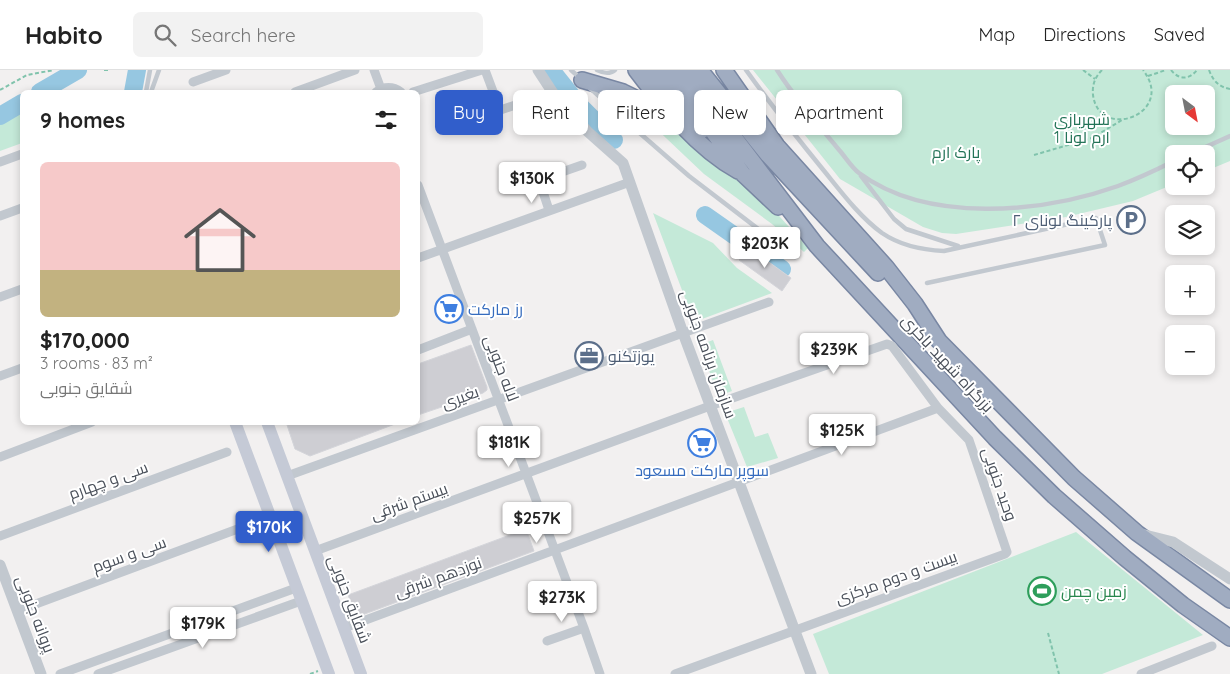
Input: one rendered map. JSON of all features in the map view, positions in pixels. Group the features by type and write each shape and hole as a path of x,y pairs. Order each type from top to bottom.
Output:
{"highway":[{"path":"636,70 652,90"},
{"path":"652,70 694,123 708,135 743,174 810,237"},
{"path":"669,70 743,174"},
{"name":"بزرگراه شهید باکری","path":"684,70 810,237 862,296 995,438 1054,496 1125,558 1168,593 1230,638"},
{"path":"700,70 768,155 939,341"},
{"name":"بزرگراه شهید باکری","path":"724,70 777,146 886,267 915,304 939,341 1074,478 1137,533 1230,600"},
{"path":"576,75 617,90"},
{"path":"684,127 724,164 743,174"}],"main road":[{"path":"237,425 296,603 329,674"},
{"name":"شقایق جنوبی","path":"268,425 361,674"}],"street":[{"path":"193,82 226,70"},
{"path":"300,90 355,70"},
{"path":"374,70 378,90"},
{"path":"419,90 484,70 492,90"},
{"name":"سازمان برنامه جنوبی","path":"538,70 553,93 587,131 623,163 683,333 811,674"},
{"path":"381,90 391,87 397,90"},
{"path":"0,162 20,155"},
{"path":"549,210 539,180 582,165"},
{"path":"420,257 630,182"},
{"name":"لاله جنوبی","path":"420,189 600,674"},
{"path":"0,216 20,209"},
{"path":"0,297 20,290"},
{"name":"بغیری","path":"287,476 769,302"},
{"path":"420,349 472,329"},
{"name":"وحید جنوبی","path":"710,406 887,344 892,346 938,408 969,440 1007,552"},
{"path":"0,376 20,369"},
{"name":"بیستم شرقی","path":"315,551 710,406"},
{"name":"نوزدهم شرقی","path":"344,628 938,408"},
{"path":"0,457 84,425"},
{"name":"سی و چهارم","path":"0,536 227,452"},
{"name":"سی و سوم","path":"17,611 251,524"},
{"path":"1137,533 1173,542 1230,579"},
{"name":"بیست و دوم مرکزی","path":"675,674 1007,552"},
{"name":"پروانه جنوبی","path":"0,565 41,674"},
{"path":"60,674 292,589"},
{"path":"98,674 296,603"},
{"path":"203,622 208,635"},
{"path":"547,641 584,628"},
{"path":"1141,674 1212,646"}],"lane":[{"path":"146,90 150,70"},
{"path":"152,90 159,70"},
{"path":"597,70 603,74 614,70"},
{"path":"746,70 774,109 849,202 882,233 899,242 926,250 944,250 1096,218 1105,245 927,282"},
{"path":"777,70 830,140 894,219 906,229 960,247"},
{"path":"576,75 689,176 795,256"},
{"path":"1210,145 1230,136"},
{"path":"858,173 884,188 917,201 937,206 987,209 1050,204 1085,196 1119,186 1165,165"}],"path":[{"path":"0,90 27,75 54,70"},
{"path":"104,70 109,70"},
{"path":"1083,70 1095,79"},
{"path":"1102,70 1095,79 1093,88 1097,106 1104,114 1122,120"},
{"path":"1034,155 1092,138 1122,120 1132,118 1141,113 1148,106 1151,96 1148,76 1143,70"},
{"path":"1148,76 1166,70"},
{"path":"1171,70 1176,76 1186,78 1197,70"},
{"path":"1210,70 1216,83 1230,89"},
{"path":"1048,633 1059,674"}],"green space":[{"name":"پارک ارم","path":"753,70 1230,70 1230,161 1215,167 1215,145 1165,145 1165,188 1133,201 1066,217 956,234 942,233 923,227 840,179 805,135 902,135 902,90 776,90 776,99"},
{"path":"20,111 20,144 0,151 0,123"},
{"path":"684,130 761,196 808,248 804,252 772,224 704,174 663,135 684,135"},
{"path":"653,213 713,243 737,268 772,293 694,322"},
{"path":"713,340 732,391 718,396 700,345"},
{"path":"744,407 755,437 768,433 778,458 747,467 725,413"},
{"path":"1076,532 1203,635 1102,674 829,674 813,634"}],"building":[{"path":"748,247 791,278 782,291 739,260"},
{"path":"471,345 487,390 420,414 420,363"},
{"path":"287,425 392,425 310,456 295,449"},
{"path":"526,529 534,551 362,615 354,610 348,595"}],"waterway":[{"path":"43,90 78,70"},
{"path":"133,90 137,70"},
{"path":"551,70 579,105 614,140"},
{"path":"0,116 20,104"},
{"path":"705,215 782,269"}],"place":[{"name":"پارکینگ لونای ۲","path":"1131,220"},
{"name":"رز مارکت","path":"449,309"},
{"name":"یوزتکنو","path":"589,356"},
{"name":"سوپر مارکت مسعود","path":"702,443"},
{"name":"زمین چمن","path":"1042,591"}],"park label":[{"name":"شهربازی ارم لونا 1","path":"1082,128"}]}
